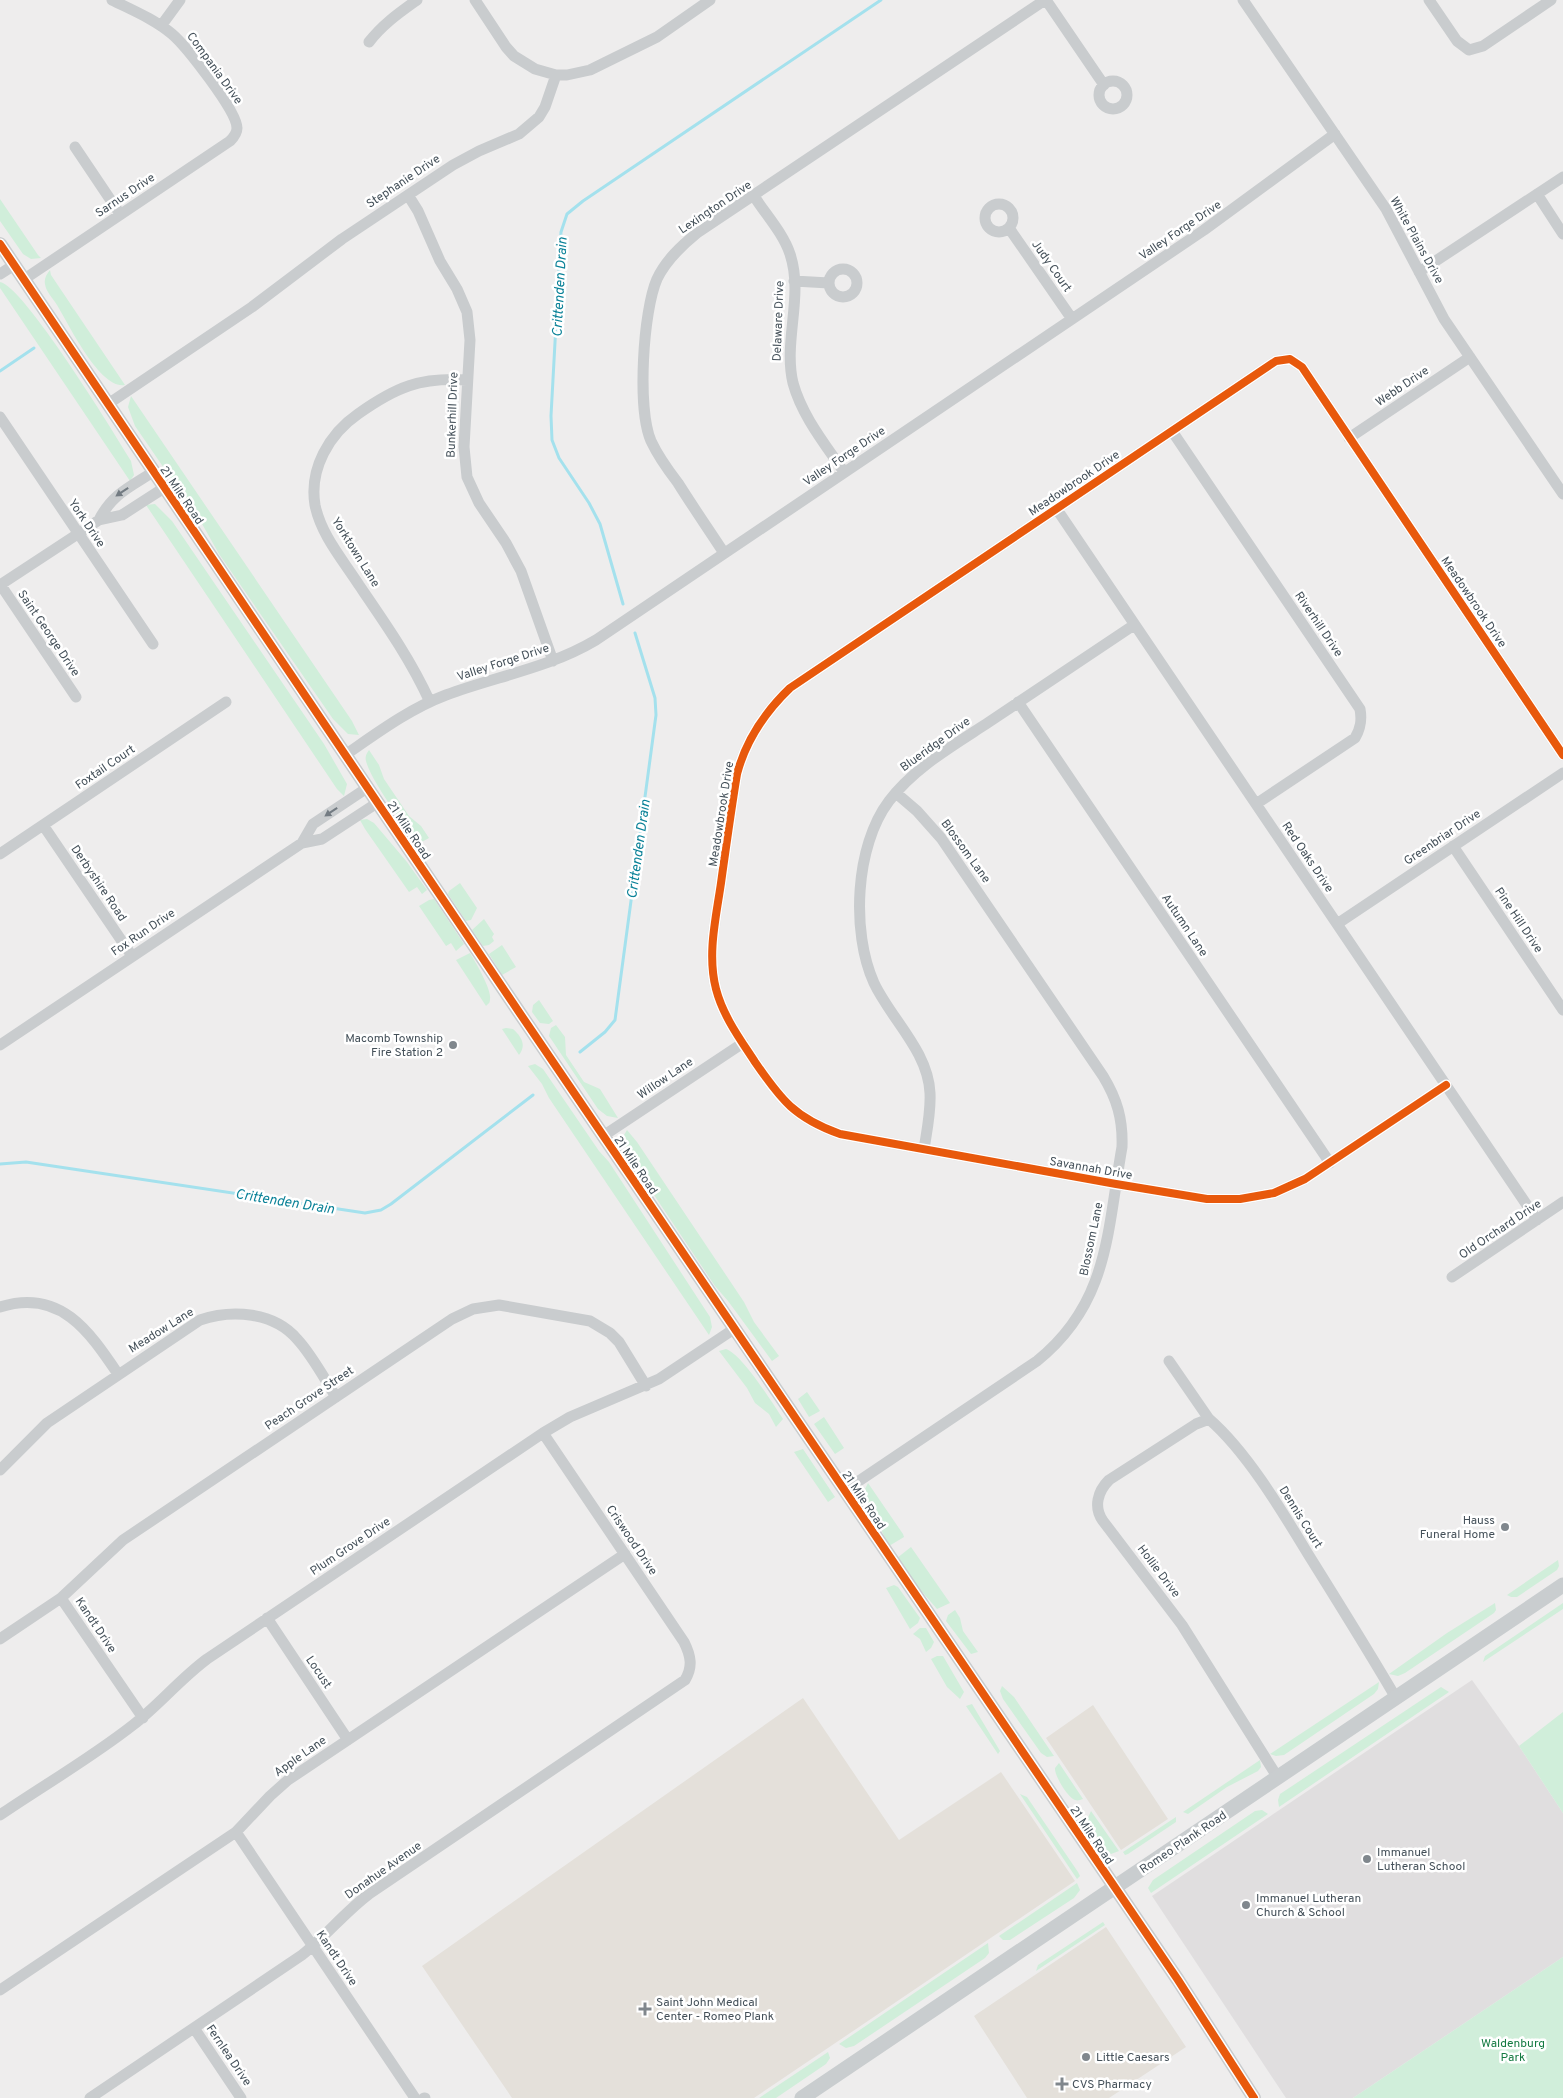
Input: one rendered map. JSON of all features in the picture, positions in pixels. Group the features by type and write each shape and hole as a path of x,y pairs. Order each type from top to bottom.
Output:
{"main road":[{"name":"Romeo Plank Road","path":"802,2098 1563,1585"}],"street":[{"name":"Compania Drive","path":"112,0 161,26 184,46 233,115 237,129"},
{"path":"161,26 180,0"},
{"path":"369,42 385,23 417,0"},
{"path":"474,0 514,56 535,69 556,74 578,74 602,64 671,29 710,0"},
{"path":"1045,0 1104,85"},
{"name":"Lexington Drive","path":"724,553 659,455 647,429 643,398 647,324 653,292 658,278 674,254 697,234 1045,0"},
{"name":"White Plains Drive","path":"1243,0 1395,224 1444,318 1563,494"},
{"path":"1429,0 1458,41 1469,50 1483,46 1552,0"},
{"name":"Stephanie Drive","path":"108,404 252,307 342,239 453,165 479,151 520,134 530,126 545,107 556,74"},
{"name":"Sarnus Drive","path":"23,280 230,141 235,136 237,129"},
{"name":"Valley Forge Drive","path":"345,755 395,722 430,702 454,692 553,661 596,640 1204,230 1335,134"},
{"path":"75,147 120,214"},
{"path":"1419,272 1563,177"},
{"path":"1537,194 1563,234"},
{"name":"Bunkerhill Drive","path":"408,195 437,255 462,299 469,325 470,340 464,447 467,477 479,503 506,543 521,571 553,661"},
{"name":"Delaware Drive","path":"754,196 784,241 790,254 794,281 790,354 793,381 803,409 844,472"},
{"name":"Judy Court","path":"1009,228 1072,319"},
{"name":"21 Mile Road","path":"1,249 14,265 603,1136 1178,1980 1254,2098"},
{"path":"0,274 14,265"},
{"path":"794,281 829,283"},
{"name":"Webb Drive","path":"1349,438 1470,356"},
{"name":"Meadowbrook Drive","path":"743,1043 728,1019 716,990 713,976 712,946 740,759 752,734 771,708 790,688 1276,361 1290,359 1302,367 1563,755"},
{"name":"Yorktown Lane","path":"430,702 403,650 325,533 315,505 315,479 328,444 346,422 365,409 394,392 424,381 439,379 467,380"},
{"name":"York Drive","path":"0,417 152,644"},
{"name":"Riverhill Drive","path":"1172,430 1360,709 1362,716 1359,732 1355,738 1256,804"},
{"path":"99,520 112,499 153,472"},
{"path":"0,585 99,520 122,515 164,488"},
{"name":"Red Oaks Drive","path":"1056,508 1537,1220"},
{"name":"Saint George Drive","path":"0,585 76,697"},
{"name":"Blueridge Drive","path":"924,1149 930,1105 928,1076 915,1048 888,1009 871,976 862,940 860,921 862,876 870,841 881,814 896,793 929,762 1134,624"},
{"name":"Foxtail Court","path":"0,854 226,702"},
{"name":"Autumn Lane","path":"1018,702 1330,1163"},
{"name":"Greenbriar Drive","path":"1337,924 1563,773"},
{"name":"Fox Run Drive","path":"302,843 313,824 367,788"},
{"name":"Blossom Lane","path":"844,1491 1037,1362 1062,1339 1081,1314 1095,1284 1104,1251 1123,1132 1118,1103 1112,1090 942,838 917,811 896,793"},
{"name":"Fox Run Drive","path":"0,1045 302,843 322,839 377,803"},
{"name":"Derbyshire Road","path":"43,825 132,956"},
{"name":"Pine Hill Drive","path":"1453,846 1563,1010"},
{"name":"Willow Lane","path":"603,1136 743,1043"},
{"name":"Savannah Drive","path":"743,1043 780,1098 807,1120 840,1134 1208,1199 1240,1200 1274,1193 1290,1187 1330,1163 1446,1085"},
{"name":"Old Orchard Drive","path":"1452,1277 1563,1202"},
{"path":"0,1307 16,1304 42,1304 66,1313 87,1332 118,1374"},
{"name":"Peach Grove Street","path":"0,1639 61,1598 123,1540 457,1316 473,1309 498,1305 578,1318 599,1326 619,1342 646,1386"},
{"name":"Meadow Lane","path":"0,1470 38,1430 200,1320 224,1313 237,1313 266,1319 289,1331 298,1339 336,1396"},
{"name":"Plum Grove Drive","path":"0,1815 142,1718 187,1674 267,1618 543,1433 570,1417 646,1386 684,1364 734,1329"},
{"name":"Dennis Court","path":"1169,1361 1209,1420 1223,1433 1275,1500 1396,1698"},
{"name":"Hollie Drive","path":"1209,1420 1196,1424 1109,1480 1099,1493 1097,1508 1103,1521 1182,1625 1278,1778"},
{"name":"Criswood Drive","path":"543,1433 684,1642 691,1666"},
{"name":"Apple Lane","path":"0,1990 236,1832 278,1788 625,1554"},
{"name":"Kandt Drive","path":"61,1598 142,1718"},
{"name":"Locust","path":"267,1618 348,1740"},
{"name":"Donahue Avenue","path":"90,2098 313,1947 364,1898 679,1685 689,1673 691,1666"},
{"name":"Kandt Drive","path":"236,1832 415,2098"},
{"name":"Fernlea Drive","path":"194,2028 241,2098"}],"shaded area":[{"path":"1472,1680 1519,1746 1563,1813 1563,1957 1353,2098 1286,2098 1152,1896"},
{"path":"803,1698 899,1840 1001,1772 1075,1881 754,2098 512,2098 422,1966"},
{"path":"1093,1705 1168,1819 1121,1850 1046,1738"},
{"path":"1106,1927 1186,2047 1109,2098 1027,2098 974,2016"}],"green space":[{"path":"0,199 41,258 31,259 23,254 0,221"},
{"path":"50,270 51,275 125,385 115,384 105,377 86,354 47,290 45,280"},
{"path":"0,282 12,289 28,307 89,393 131,461 134,475 130,481 0,288"},
{"path":"131,396 352,721 359,735 348,734 333,719 219,554 201,522 135,426 128,407"},
{"path":"155,504 172,521 324,744 347,784 344,796 337,789 146,505"},
{"path":"369,750 379,765 384,779 409,816 421,826 429,838 417,843 388,802 374,780 366,761 366,754"},
{"path":"367,819 374,823 407,862 427,890 422,894 417,887 409,892 360,820"},
{"path":"460,883 477,908 471,920 466,921 448,894 449,891"},
{"path":"434,899 464,944 456,951 451,943 446,946 419,906"},
{"path":"484,919 494,934 492,937 494,941 489,945 483,946 472,930"},
{"path":"502,945 516,967 502,975 489,954"},
{"path":"470,953 483,976 490,995 489,1003 486,1006 456,960"},
{"path":"539,1000 553,1021 549,1024 540,1023 532,1012 533,1005"},
{"path":"556,1025 565,1037 566,1055 584,1082 600,1089 618,1118 607,1116 598,1109 549,1036 551,1028"},
{"path":"502,1029 513,1029 521,1038 523,1048 519,1055"},
{"path":"535,1064 543,1069 599,1151 609,1162 710,1317 712,1327 709,1335 549,1098 542,1084 528,1066"},
{"path":"627,1130 637,1142 744,1302 754,1322 779,1356 772,1361 715,1286 652,1192 625,1143 624,1135"},
{"path":"726,1349 733,1353 748,1369 783,1419 776,1427 769,1414 755,1403 747,1388 719,1351"},
{"path":"807,1392 820,1411 809,1417 798,1399"},
{"path":"824,1417 844,1448 835,1454 814,1424"},
{"path":"803,1449 835,1497 828,1502 794,1452"},
{"path":"868,1483 904,1537 889,1546 865,1497 865,1489"},
{"path":"911,1547 950,1603 937,1609 897,1558"},
{"path":"1558,1560 1559,1566 1557,1570 1517,1597 1507,1595"},
{"path":"894,1585 898,1587 920,1618 918,1623 910,1629 886,1588"},
{"path":"1495,1603 1496,1610 1494,1613 1405,1673 1398,1676 1389,1674 1447,1633"},
{"path":"1563,1603 1563,1609 1483,1662 1485,1656"},
{"path":"955,1610 960,1618 963,1631 978,1652 971,1654 946,1621 948,1615"},
{"path":"920,1628 926,1628 934,1642 926,1652 920,1639 913,1634"},
{"path":"943,1656 964,1692 960,1699 947,1687 931,1659"},
{"path":"1379,1682 1378,1689 1374,1694 1284,1755 1276,1756 1270,1754"},
{"path":"1002,1686 1014,1697 1054,1756 1047,1757 1041,1753 1003,1699 1000,1691"},
{"path":"1441,1687 1449,1692 1279,1807 1278,1800 1280,1794"},
{"path":"972,1704 1000,1751 998,1754 966,1706"},
{"path":"1563,1712 1563,1813 1519,1746"},
{"path":"1260,1760 1261,1767 1258,1771 1227,1787 1188,1814 1183,1812"},
{"path":"1059,1763 1083,1799 1075,1800 1062,1786 1055,1771"},
{"path":"1020,1794 1027,1797 1078,1872 1080,1876 1077,1879"},
{"path":"1262,1810 1268,1814 1151,1893 1148,1888 1153,1880 1255,1811"},
{"path":"1091,1811 1119,1851 1111,1854 1104,1848 1087,1820"},
{"path":"1176,1817 1176,1822 1125,1855 1123,1852"},
{"path":"1077,1883 1080,1890 1074,1898 1010,1940 1003,1940 999,1936"},
{"path":"1103,1922 1105,1925 1036,1971 1038,1965"},
{"path":"988,1943 989,1953 985,1958 854,2046 846,2048 839,2044"},
{"name":"Waldenburg Park","path":"1563,1957 1563,2098 1353,2098"},
{"path":"828,2052 830,2058 826,2064 776,2098 759,2098"}],"waterway":[{"name":"Crittenden Drain","path":"623,604 600,524 589,503 559,458 552,440 551,416 561,232 567,214 583,201 881,0"},
{"path":"0,371 34,348"},
{"name":"Crittenden Drain","path":"580,1052 605,1032 615,1020 656,715 655,698 635,633"},
{"name":"Crittenden Drain","path":"0,1164 26,1162 365,1213 381,1210 391,1204 533,1095"}],"cycle path":[{"path":"0,244 519,1012 1178,1980 1254,2098"},
{"path":"1446,1085 1305,1179 1274,1193 1240,1199 1207,1199 1116,1184 840,1134 824,1128 790,1106 773,1087 732,1027 719,999 713,976 713,936 737,774 745,750 764,717 790,688 1276,361 1290,359 1302,367 1563,755"}],"place":[{"name":"Macomb Township Fire Station 2","path":"453,1045"},
{"name":"Hauss Funeral Home","path":"1505,1527"},
{"name":"Immanuel Lutheran School","path":"1367,1859"},
{"name":"Immanuel Lutheran Church & School","path":"1246,1905"},
{"name":"Saint John Medical Center - Romeo Plank","path":"645,2009"},
{"name":"Little Caesars","path":"1086,2057"},
{"name":"CVS Pharmacy","path":"1062,2084"}]}
